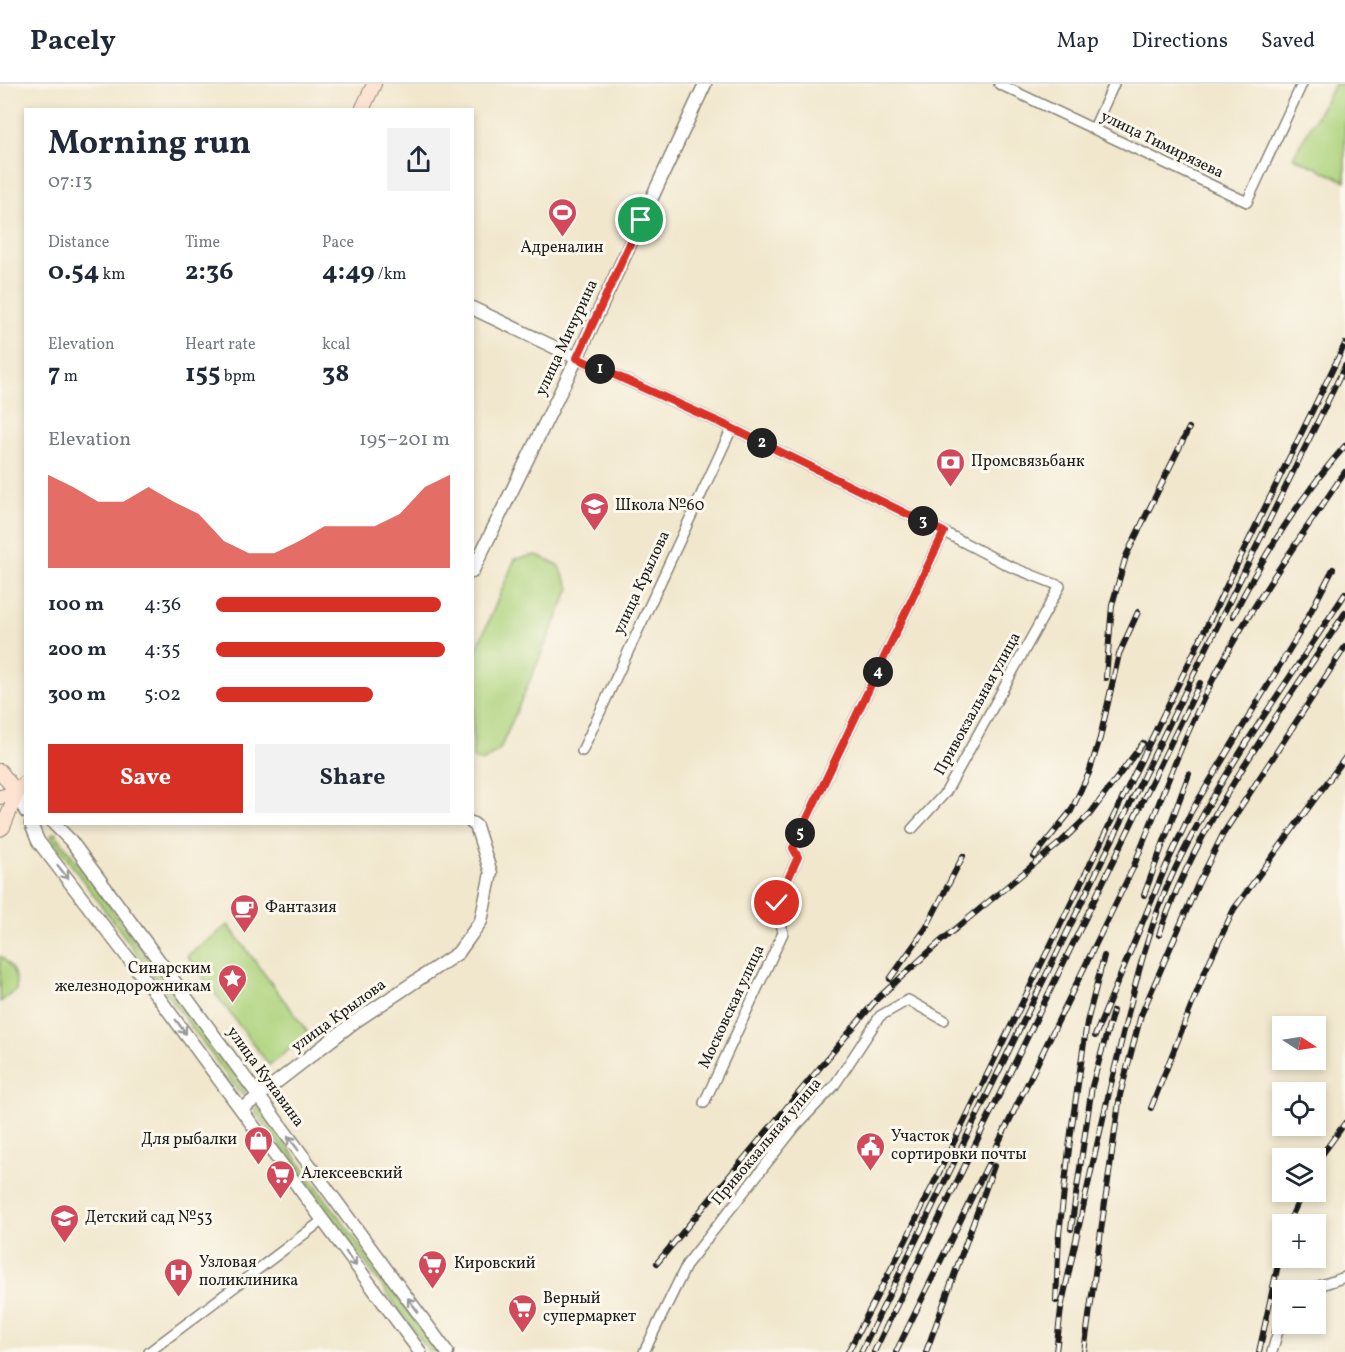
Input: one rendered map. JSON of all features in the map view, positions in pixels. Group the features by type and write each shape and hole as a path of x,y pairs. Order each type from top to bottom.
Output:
{"main road":[{"path":"363,108 374,84"},
{"path":"0,771 23,792"},
{"path":"0,797 23,792"},
{"path":"0,829 23,792"}],"street":[{"name":"улица Мичурина","path":"474,568 577,358 705,84"},
{"name":"улица Тимирязева","path":"999,84 1247,202 1302,84"},
{"path":"1094,128 1114,84"},
{"path":"474,309 732,428 944,532"},
{"name":"улица Крылова","path":"582,751 732,428"},
{"name":"Привокзальная улица","path":"912,829 946,792 1060,586 1009,566 944,532"},
{"name":"Московская улица","path":"704,1103 783,933 777,903 798,857 793,848 944,532"},
{"name":"улица Крылова","path":"242,1109 353,1023 458,953 481,921 491,873 474,824"},
{"path":"31,825 38,841 242,1109 420,1352"},
{"name":"улица Кунавина","path":"55,825 71,841 447,1352"},
{"name":"Привокзальная улица","path":"644,1352 687,1264 796,1126 834,1086 880,1016 908,1000 944,1020"},
{"path":"149,1352 323,1220"},
{"path":"1326,1284 1345,1277"},
{"path":"1272,1352 1277,1334"}],"green space":[{"path":"1335,84 1345,84 1345,181 1293,157"},
{"path":"536,555 558,565 570,588 500,749 483,762 474,759 474,656 515,559"},
{"path":"55,833 245,1089 245,1094 241,1094 50,836"},
{"path":"228,925 309,1034 269,1065 187,956"},
{"path":"0,956 13,971 16,990 0,1002"},
{"path":"259,1107 437,1352 430,1352 255,1111 255,1108"}],"railway":[{"path":"848,1352 906,1240 1345,344"},
{"path":"861,1352 1345,366"},
{"path":"1106,678 1112,605 1126,556 1189,428"},
{"path":"1233,616 1256,572 1284,527 1314,484 1345,446"},
{"path":"896,1352 1133,868 1176,760 1212,681 1268,585 1345,472"},
{"path":"1095,1036 1191,812 1300,632 1333,569"},
{"path":"1061,1308 1130,1004 1149,935 1165,891 1193,833 1234,763 1345,594"},
{"path":"1034,857 1071,811 1089,773 1100,738 1119,654 1138,612"},
{"path":"1159,935 1176,892 1218,809 1345,613"},
{"path":"1084,1352 1120,1095 1141,1015 1198,884 1223,834 1345,647"},
{"path":"874,1352 1200,683"},
{"path":"657,1263 877,999 941,941 1061,842 1090,814 1143,743"},
{"path":"1151,1108 1206,969 1234,909 1345,758"},
{"path":"1144,895 1189,774"},
{"path":"890,979 926,928 963,856"},
{"path":"1056,1301 1059,1234 1071,1132 1087,1022 1104,956"},
{"path":"1071,1229 1092,1086 1113,1011"},
{"path":"1326,1149 1345,1123"},
{"path":"926,1352 994,1166"},
{"path":"1293,1214 1298,1202"},
{"path":"1259,1352 1277,1268"},
{"path":"1056,1352 1062,1300"}],"place":[{"name":"Адреналин","path":"562,238"},
{"name":"Промсвязьбанк","path":"950,488"},
{"name":"Школа №60","path":"594,532"},
{"name":"Фантазия","path":"244,934"},
{"name":"Синарским железнодорожникам","path":"232,1004"},
{"name":"Для рыбалки","path":"258,1166"},
{"name":"Участок сортировки почты","path":"870,1172"},
{"name":"Алексеевский","path":"280,1200"},
{"name":"Детский сад №53","path":"64,1244"},
{"name":"Кировский","path":"433,1290"},
{"name":"Узловая поликлиника","path":"178,1298"},
{"name":"Верный супермаркет","path":"522,1334"}],"route":[{"path":"641,220 577,358 732,428 944,532 793,848 798,857 777,903"}]}
